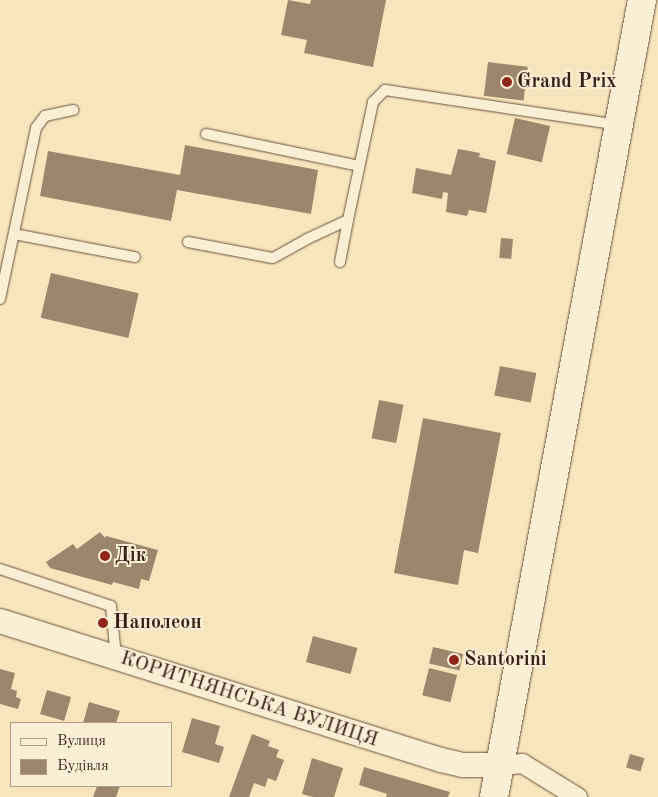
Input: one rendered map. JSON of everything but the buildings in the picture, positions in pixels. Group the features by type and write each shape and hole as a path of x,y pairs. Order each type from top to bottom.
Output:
{"main road":[{"path":"494,797 642,0"}],"street":[{"name":"КОРИТНЯНСЬКА ВУЛИЦЯ","path":"0,622 441,760 463,764 500,764"},
{"path":"500,764 522,763 577,797"}],"lane":[{"path":"340,262 373,102 385,90 619,125"},
{"path":"0,299 36,128 45,116 73,110"},
{"path":"206,134 359,166"},
{"path":"188,242 273,258 348,220"},
{"path":"14,234 135,257"},
{"path":"0,569 111,606 116,658"}],"place":[{"name":"Grand Prix","path":"507,82"},
{"name":"Дік","path":"105,556"},
{"name":"Наполеон","path":"103,623"},
{"name":"Santorini","path":"454,660"}]}
